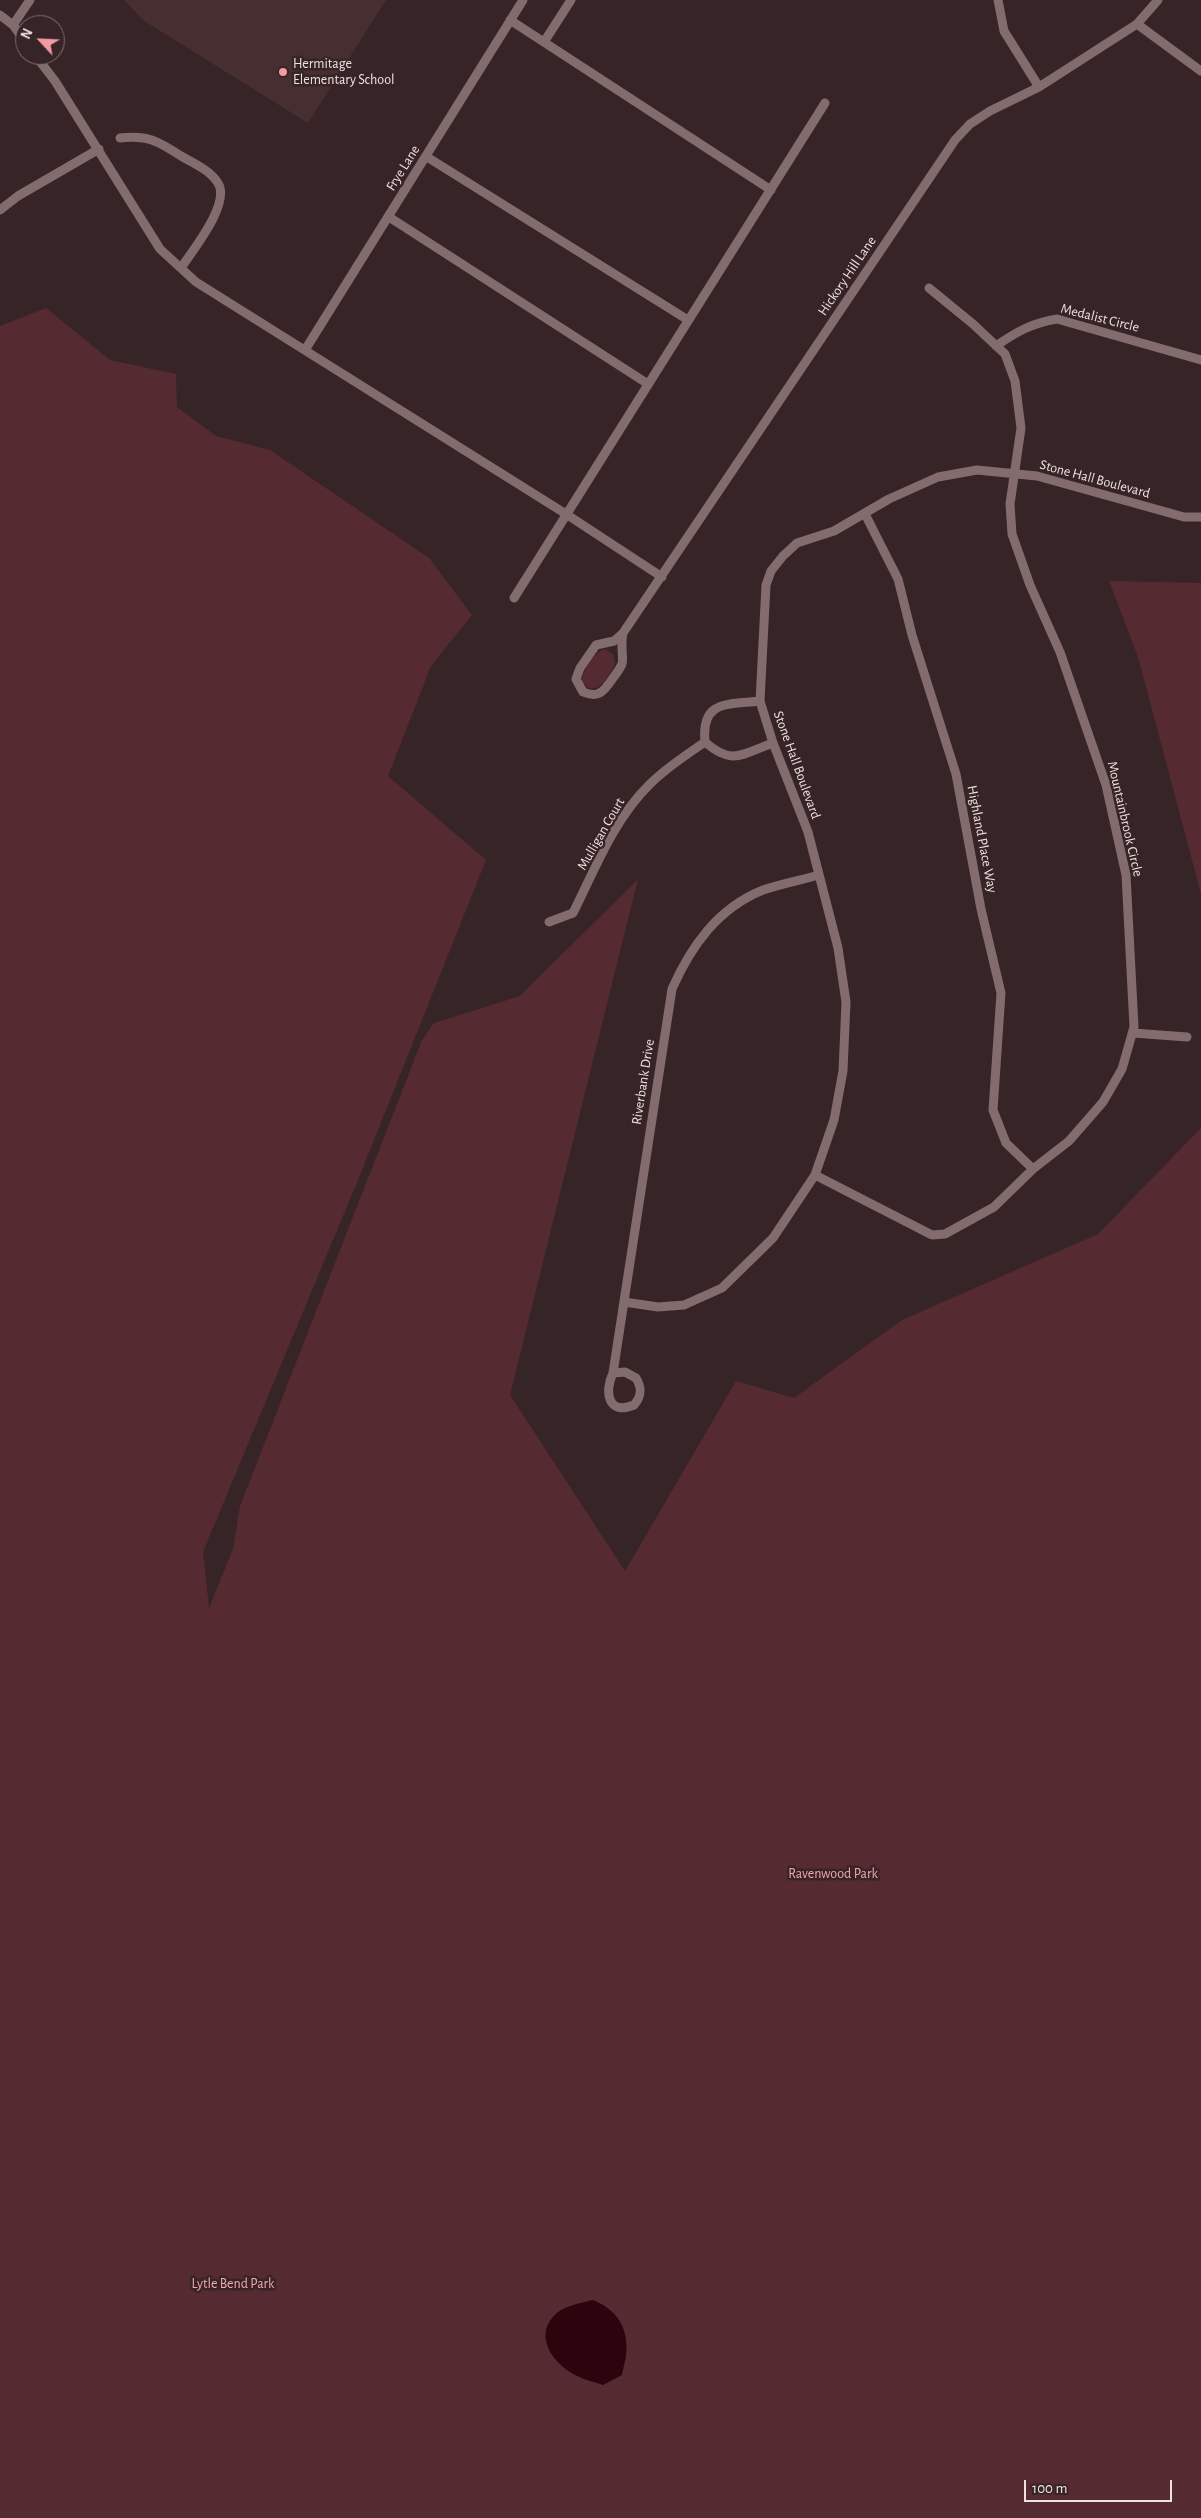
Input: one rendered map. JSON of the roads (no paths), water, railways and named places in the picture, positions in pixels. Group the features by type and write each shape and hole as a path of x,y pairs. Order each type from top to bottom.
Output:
{"street":[{"path":"13,25 30,0"},
{"name":"Frye Lane","path":"305,350 427,157 523,0"},
{"path":"544,42 571,0"},
{"path":"998,0 1004,31 1039,87"},
{"name":"Hickory Hill Lane","path":"623,633 620,644 622,664 605,691 599,695 582,692 576,679 584,662 596,645 614,640 623,633 955,140 970,124 990,111 1039,87 1137,24 1158,0"},
{"path":"0,14 15,28"},
{"path":"510,20 771,190"},
{"path":"1137,24 1201,71"},
{"path":"43,65 99,149 156,243 196,282 566,514 662,577"},
{"path":"514,598 826,103"},
{"path":"120,138 139,136 157,141 210,174 219,184 220,196 216,215 181,268"},
{"path":"0,210 18,196 99,149"},
{"path":"427,157 688,320"},
{"path":"388,217 648,384"},
{"name":"Mountainbrook Circle","path":"814,1175 932,1236 945,1234 994,1207 1033,1169 1069,1141 1103,1102 1122,1069 1134,1027 1126,874 1106,785 1060,652 1030,585 1012,534 1010,504 1016,474 1021,428 1015,381 1005,354 929,288"},
{"name":"Medalist Circle","path":"996,346 1020,329 1041,322 1056,320 1201,360"},
{"name":"Stone Hall Boulevard","path":"624,1302 658,1307 684,1305 722,1288 773,1238 814,1175 834,1120 843,1071 846,1002 838,948 808,832 772,743 760,701 766,585 772,571 783,556 797,544 834,531 889,498 938,477 978,470 1037,476 1184,518 1201,517"},
{"name":"Highland Place Way","path":"864,514 898,579 912,635 956,774 981,909 1001,993 993,1110 1006,1143 1033,1169"},
{"path":"760,701 722,705 710,712 703,725 705,742 718,753 732,757 772,743"},
{"name":"Mulligan Court","path":"550,922 573,913 604,850 625,814 649,785 705,742"},
{"name":"Riverbank Drive","path":"613,1373 671,998 684,962 700,937 734,906 763,890 819,875"},
{"path":"1133,1033 1187,1038"}],"place":[{"name":"Hermitage Elementary School","path":"283,72"}],"park label":[{"name":"Ravenwood Park","path":"833,1874"},
{"name":"Lytle Bend Park","path":"233,2284"}]}
